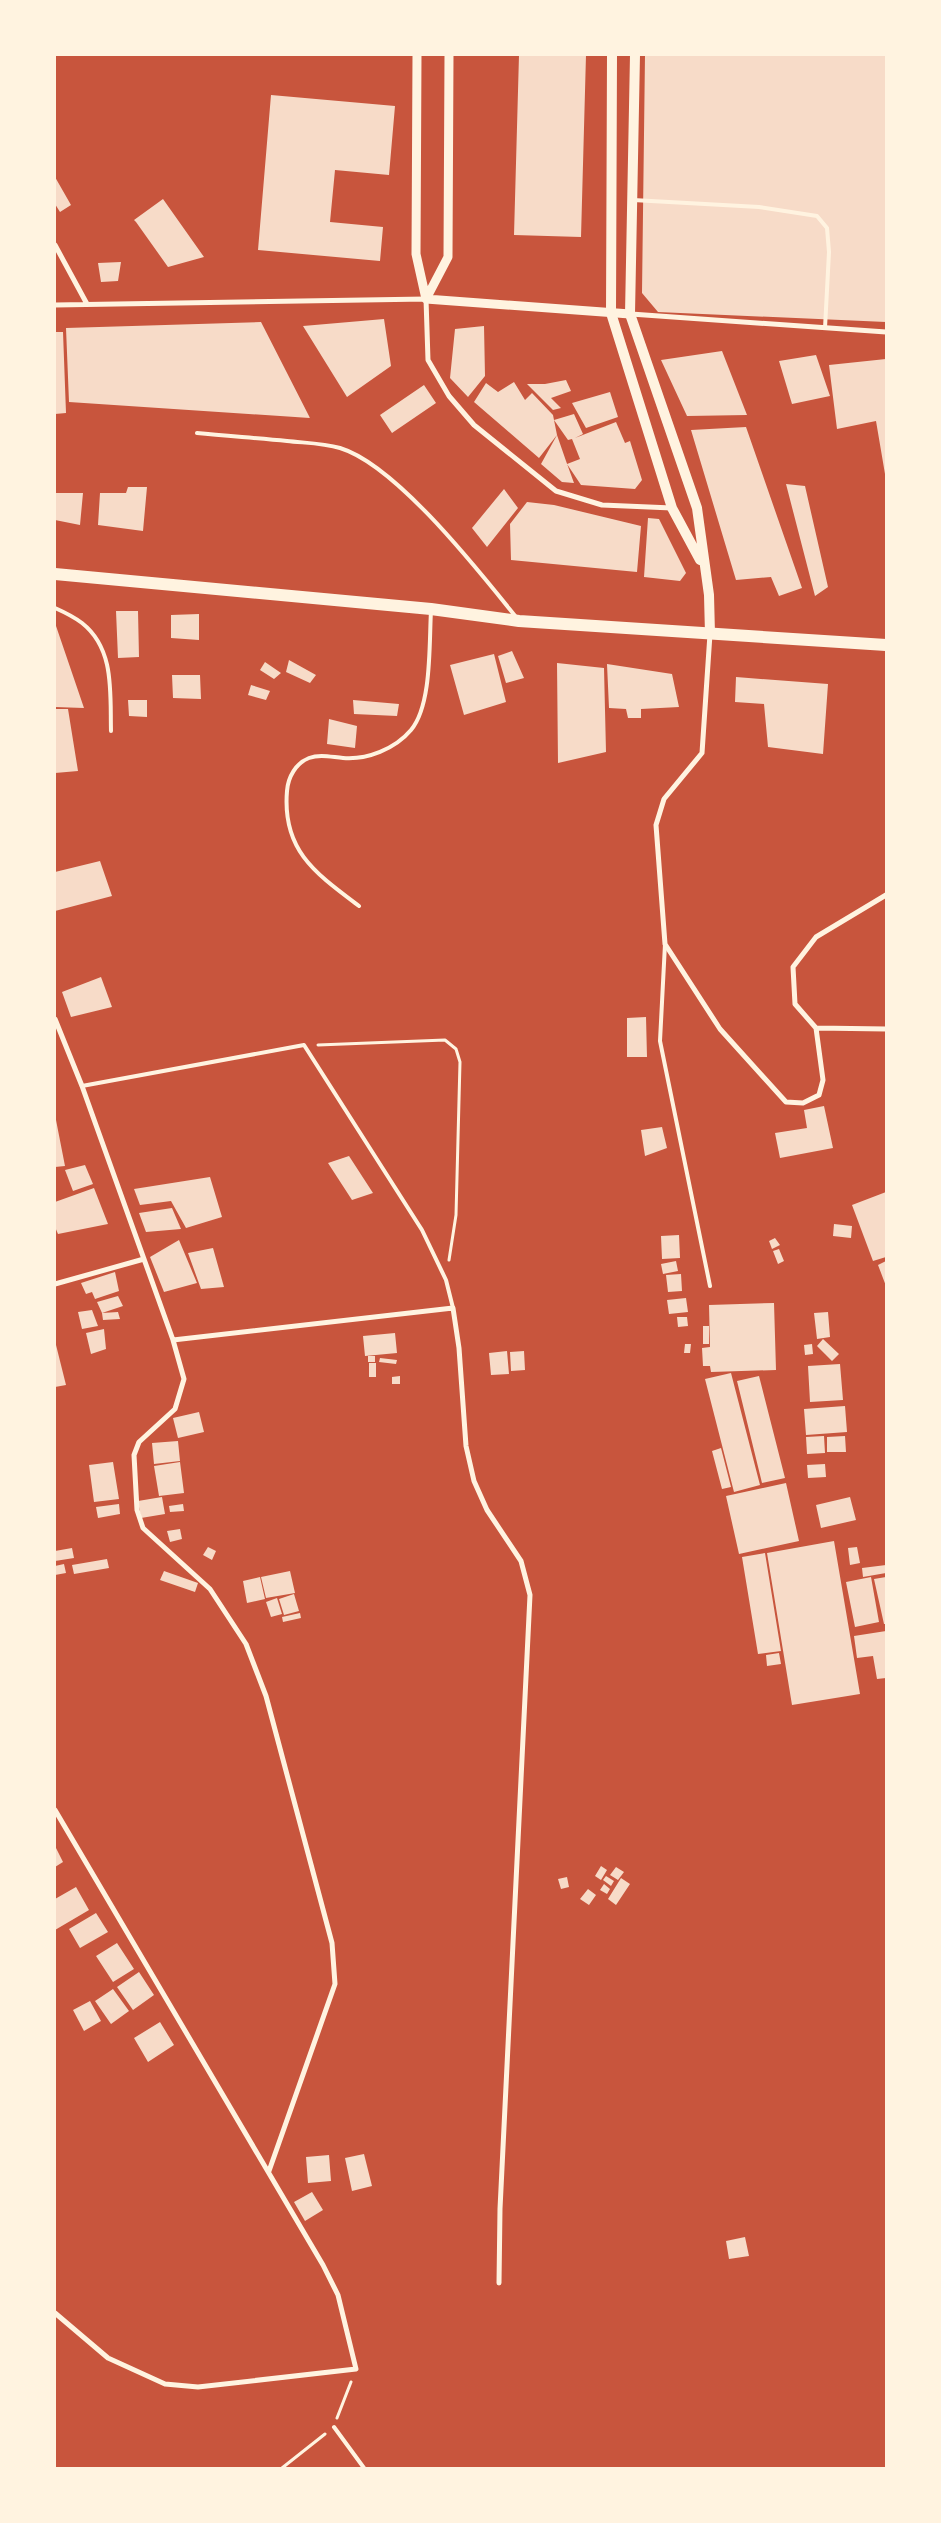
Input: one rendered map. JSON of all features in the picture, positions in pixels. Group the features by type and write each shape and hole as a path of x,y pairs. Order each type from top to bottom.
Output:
{"main road":[{"path":"612,55 612,313 672,508 703,565"},
{"path":"635,55 630,314 697,508 703,565 709,595 710,634"},
{"path":"55,574 431,609 519,621 886,645"}],"street":[{"path":"417,55 416,254 426,299 428,360 449,396 474,425 556,491 602,505 672,508"},
{"path":"426,299 448,257 449,55"},
{"path":"55,245 86,304"},
{"path":"55,305 426,299 886,332"},
{"path":"710,634 702,752 664,799 656,825 665,944 720,1029 786,1102 803,1102 819,1095 823,1080 816,1028 795,1004 793,967 816,937 886,895"},
{"path":"55,1019 82,1086 144,1259 173,1340 184,1379 175,1409 139,1442 134,1455 137,1510 143,1528 210,1589 246,1644 266,1696 332,1943 335,1984 269,2172"},
{"path":"816,1028 886,1029"},
{"path":"55,1284 144,1259"},
{"path":"173,1340 453,1308 459,1348 466,1446 474,1482 486,1510 521,1562 530,1595 500,2209 499,2283"},
{"path":"55,1810 269,2172 338,2295 356,2369 198,2387 165,2384 108,2358 55,2313"}],"lane":[{"path":"633,200 759,207 817,216 827,228 828,236 825,328"},
{"path":"197,433 324,444 351,452 382,472 401,489 469,560 519,621"},
{"path":"55,608 82,623 98,641 109,667 111,731"},
{"path":"359,906 336,888 300,854 290,832 286,808 287,783 295,768 308,758 324,755 345,758 371,755 394,746 412,729 424,702 431,609"},
{"path":"665,944 660,1042 710,1286"},
{"path":"82,1086 304,1045 422,1230 446,1280 453,1308"},
{"path":"334,2426 364,2468"}],"path":[{"path":"304,1045 445,1040 456,1049 460,1062 456,1215 446,1280"}],"building":[{"path":"519,55 586,55 581,237 514,235"},
{"path":"645,55 886,55 886,322 658,312 642,293"},
{"path":"271,95 395,106 389,175 335,170 330,222 383,227 380,261 258,250"},
{"path":"55,177 71,205 60,212 55,204"},
{"path":"163,199 204,257 168,267 134,220"},
{"path":"121,262 118,281 101,282 98,263"},
{"path":"384,319 391,366 347,397 303,326"},
{"path":"261,322 310,418 69,402 66,328"},
{"path":"484,326 485,376 468,397 450,378 455,329"},
{"path":"55,332 63,332 66,413 55,414"},
{"path":"722,351 747,415 687,416 661,360"},
{"path":"816,355 830,396 792,404 779,361"},
{"path":"886,359 885,474 876,421 837,429 829,365"},
{"path":"566,380 571,391 551,398 561,408 553,410 527,384 545,384"},
{"path":"514,382 525,400 532,393 553,415 557,435 539,458 474,402 486,383 498,392"},
{"path":"424,385 436,403 392,433 380,415"},
{"path":"610,392 618,417 586,428 572,403"},
{"path":"574,414 583,434 575,438 616,422 625,443 630,441 642,480 635,489 581,485 567,464 580,459 572,439 568,440 554,420"},
{"path":"746,427 802,588 779,596 771,577 736,580 691,430"},
{"path":"557,435 574,483 562,482 541,464"},
{"path":"786,484 805,486 828,587 815,596"},
{"path":"128,487 147,487 143,531 98,525 100,493 126,493"},
{"path":"504,489 518,508 487,547 472,528"},
{"path":"55,493 83,493 80,525 55,520"},
{"path":"527,502 554,505 641,526 637,572 511,560 510,524"},
{"path":"648,518 659,519 686,573 680,581 644,577"},
{"path":"116,611 138,611 139,657 118,658"},
{"path":"199,614 199,640 171,638 171,615"},
{"path":"55,623 84,708 55,707"},
{"path":"512,651 524,678 506,683 498,656"},
{"path":"494,654 506,702 464,715 450,665"},
{"path":"289,660 316,675 310,683 286,672"},
{"path":"265,662 281,673 274,679 260,670"},
{"path":"557,663 604,668 606,752 558,763"},
{"path":"607,664 672,674 679,707 641,709 641,718 628,718 626,709 609,708"},
{"path":"172,675 200,675 201,699 173,698"},
{"path":"736,677 828,684 823,754 768,747 764,704 735,702"},
{"path":"251,685 270,691 266,700 248,695"},
{"path":"128,700 147,700 147,717 129,716"},
{"path":"353,700 399,704 397,716 354,714"},
{"path":"55,709 68,709 78,771 55,773"},
{"path":"329,719 357,726 355,748 327,744"},
{"path":"100,861 112,896 55,911 55,872"},
{"path":"101,977 112,1007 71,1017 62,992"},
{"path":"646,1017 647,1057 627,1057 627,1018"},
{"path":"824,1106 833,1148 780,1158 775,1133 807,1128 804,1110"},
{"path":"55,1121 65,1166 55,1167"},
{"path":"662,1127 667,1148 645,1156 641,1130"},
{"path":"349,1156 373,1193 352,1200 328,1163"},
{"path":"85,1165 93,1184 73,1191 65,1170"},
{"path":"210,1177 222,1217 186,1228 171,1201 140,1205 134,1189"},
{"path":"94,1188 108,1224 58,1234 55,1227 55,1202"},
{"path":"886,1192 886,1257 873,1261 852,1205"},
{"path":"172,1208 181,1229 146,1232 139,1213"},
{"path":"834,1224 852,1226 851,1238 833,1236"},
{"path":"679,1235 680,1258 662,1259 661,1236"},
{"path":"775,1238 780,1245 772,1249 769,1241"},
{"path":"179,1240 197,1283 164,1292 150,1257"},
{"path":"213,1248 224,1287 201,1289 188,1253"},
{"path":"779,1249 784,1261 778,1264 773,1251"},
{"path":"676,1261 678,1271 663,1274 661,1264"},
{"path":"886,1261 886,1286 878,1265"},
{"path":"115,1272 119,1291 95,1299 92,1292 86,1294 81,1283"},
{"path":"681,1274 682,1291 668,1292 666,1275"},
{"path":"118,1296 123,1306 102,1313 97,1302"},
{"path":"686,1298 688,1312 669,1314 667,1300"},
{"path":"774,1303 776,1370 711,1372 710,1366 703,1366 702,1348 710,1347 709,1305"},
{"path":"92,1310 98,1326 82,1329 78,1312"},
{"path":"118,1312 120,1319 103,1320 102,1313"},
{"path":"828,1312 830,1337 817,1339 814,1313"},
{"path":"677,1317 687,1317 688,1326 678,1327"},
{"path":"703,1326 709,1326 709,1344 703,1344"},
{"path":"104,1329 106,1349 91,1354 86,1333"},
{"path":"395,1333 397,1353 365,1356 363,1336"},
{"path":"823,1339 839,1354 832,1361 817,1346"},
{"path":"55,1341 66,1385 55,1387"},
{"path":"685,1344 691,1344 690,1353 684,1353"},
{"path":"812,1344 813,1354 805,1355 804,1345"},
{"path":"507,1351 509,1374 491,1375 489,1353"},
{"path":"524,1351 525,1370 511,1371 510,1352"},
{"path":"368,1356 375,1356 375,1362 368,1362"},
{"path":"380,1358 397,1360 396,1364 379,1362"},
{"path":"369,1363 376,1363 376,1377 369,1377"},
{"path":"840,1364 843,1400 810,1402 808,1366"},
{"path":"731,1373 760,1485 734,1492 705,1379"},
{"path":"400,1376 400,1384 392,1384 392,1377"},
{"path":"759,1376 785,1478 762,1483 737,1381"},
{"path":"845,1406 847,1432 806,1435 804,1409"},
{"path":"199,1412 204,1432 178,1438 173,1418"},
{"path":"824,1436 825,1453 807,1454 806,1437"},
{"path":"845,1436 846,1452 827,1452 827,1437"},
{"path":"178,1441 180,1461 154,1464 152,1443"},
{"path":"721,1448 731,1487 722,1489 712,1451"},
{"path":"113,1462 119,1499 94,1502 89,1465"},
{"path":"180,1462 184,1493 159,1496 154,1466"},
{"path":"825,1464 826,1477 808,1478 807,1465"},
{"path":"786,1483 799,1541 739,1554 726,1496"},
{"path":"162,1497 165,1514 141,1518 138,1501"},
{"path":"850,1497 856,1520 821,1528 816,1505"},
{"path":"119,1504 120,1514 98,1518 96,1507"},
{"path":"183,1504 184,1511 170,1512 169,1506"},
{"path":"180,1529 182,1539 170,1542 167,1531"},
{"path":"834,1541 860,1694 792,1705 767,1553"},
{"path":"208,1547 216,1551 212,1560 203,1555"},
{"path":"857,1547 860,1563 850,1565 848,1548"},
{"path":"72,1548 74,1558 55,1561 55,1551"},
{"path":"765,1553 781,1651 758,1654 742,1557"},
{"path":"107,1559 109,1568 74,1574 72,1565"},
{"path":"64,1564 66,1573 55,1575 55,1566"},
{"path":"886,1565 886,1573 863,1577 862,1568"},
{"path":"164,1571 198,1583 195,1592 160,1580"},
{"path":"290,1571 295,1593 266,1598 261,1577"},
{"path":"260,1577 265,1599 247,1603 243,1581"},
{"path":"871,1577 879,1622 855,1627 846,1582"},
{"path":"886,1577 886,1624 884,1624 874,1579"},
{"path":"294,1594 299,1611 284,1615 279,1599"},
{"path":"277,1598 282,1614 271,1617 266,1602"},
{"path":"300,1613 301,1618 283,1622 282,1617"},
{"path":"886,1631 886,1678 877,1679 873,1656 857,1658 854,1636"},
{"path":"779,1653 781,1664 767,1666 766,1655"},
{"path":"55,1846 63,1862 55,1867"},
{"path":"601,1866 607,1870 601,1880 595,1876"},
{"path":"616,1867 624,1872 618,1880 610,1875"},
{"path":"606,1876 614,1881 611,1886 603,1880"},
{"path":"567,1877 569,1887 561,1889 558,1879"},
{"path":"621,1878 630,1884 616,1905 608,1899"},
{"path":"604,1884 610,1889 607,1894 600,1890"},
{"path":"76,1887 89,1910 55,1930 55,1899"},
{"path":"588,1889 596,1895 589,1905 580,1899"},
{"path":"96,1913 108,1932 80,1948 69,1929"},
{"path":"117,1943 134,1969 113,1982 96,1956"},
{"path":"139,1972 154,1995 133,2010 117,1987"},
{"path":"113,1989 129,2011 111,2024 95,2001"},
{"path":"90,2001 101,2021 84,2031 73,2010"},
{"path":"160,2022 174,2045 148,2062 134,2038"},
{"path":"364,2154 372,2186 352,2191 345,2158"},
{"path":"329,2155 331,2181 308,2183 306,2157"},
{"path":"312,2192 323,2210 305,2221 294,2202"},
{"path":"745,2237 749,2256 729,2259 726,2241"}]}
